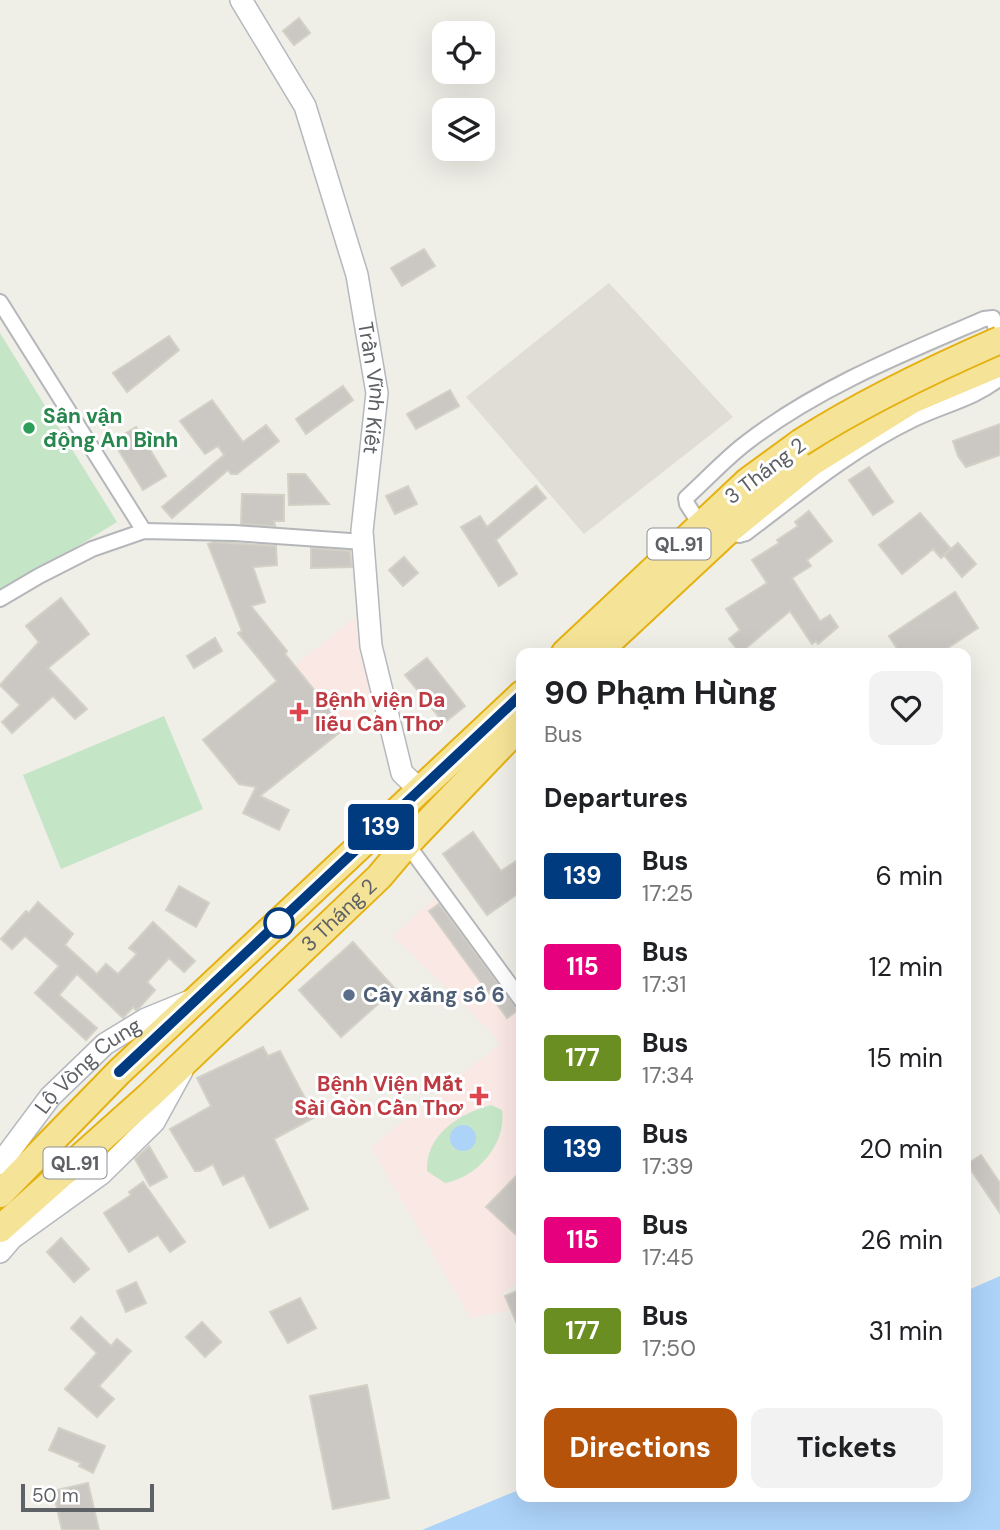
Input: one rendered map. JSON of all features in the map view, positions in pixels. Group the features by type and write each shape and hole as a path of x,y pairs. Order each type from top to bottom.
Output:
{"highway":[{"name":"3 Tháng 2","path":"602,648 729,530 847,413 998,334"},
{"name":"3 Tháng 2","path":"570,648 748,481 912,400 1000,363"},
{"name":"3 Tháng 2","path":"0,1194 119,1072 516,700"},
{"name":"3 Tháng 2","path":"0,1229 149,1097 379,877 516,730"}],"street":[{"name":"Trần Vĩnh Kiết","path":"241,0 305,106 357,275 377,393 362,531 371,646 402,773 420,790"},
{"path":"0,302 144,531"},
{"path":"700,524 686,498 745,444 807,402 890,359 984,319 998,334"},
{"path":"729,530 739,535 746,533 853,454 912,420 982,392 1000,378"},
{"path":"0,599 92,550 144,531 234,533 364,542"},
{"path":"407,844 516,993"},
{"name":"Lộ Vòng Cung","path":"0,1164 50,1097 105,1044 146,1019 199,998"},
{"path":"0,1252 12,1238 101,1174 154,1122 189,1058"}],"shaded area":[{"path":"609,283 733,417 584,534 466,397"},
{"name":"Bệnh viện Da liễu Cần Thơ","path":"355,617 358,647 373,696 345,728 268,790 239,784 203,740"},
{"name":"Bệnh Viện Mắt Sài Gòn Cần Thơ","path":"440,893 516,999 516,1285 503,1292 509,1311 470,1318 371,1147 500,1044 393,936"}],"green space":[{"name":"Sân vận động An Bình","path":"0,333 117,522 0,594"},
{"path":"164,716 203,809 61,869 23,775"},
{"path":"491,1105 502,1110 500,1135 478,1167 457,1180 445,1183 427,1171 428,1158 438,1136 457,1120"}],"water":[{"path":"463,1125 472,1129 476,1138 472,1147 463,1151 454,1147 450,1138 454,1129"},
{"path":"1000,1276 1000,1530 422,1530 516,1491 516,1502 971,1502 971,1289"}],"building":[{"path":"299,18 310,33 294,45 283,31"},
{"path":"424,249 435,266 402,286 391,268"},
{"path":"169,336 179,350 127,392 113,373"},
{"path":"343,386 353,400 306,434 296,419"},
{"path":"450,390 459,406 416,429 407,414"},
{"path":"212,400 243,442 266,425 279,441 237,474 231,474 228,470 172,518 162,507 224,455 218,446 205,454 180,421"},
{"path":"1000,424 1000,455 966,467 958,456 953,441"},
{"path":"136,427 166,476 143,490 113,441"},
{"path":"869,467 893,502 873,515 849,480"},
{"path":"288,474 305,474 329,504 289,505"},
{"path":"408,486 417,504 395,514 386,496"},
{"path":"536,486 546,498 496,540 517,574 499,586 461,527 480,516 487,527"},
{"path":"242,494 284,495 284,521 274,521 275,526 241,524"},
{"path":"809,511 832,541 807,560 811,566 792,578 820,621 830,615 838,627 818,644 816,641 812,644 790,611 746,648 736,648 729,639 740,630 726,609 767,583 752,560 779,543 777,540 798,526 795,522"},
{"path":"920,513 951,549 941,558 933,549 902,574 879,545"},
{"name":"Bệnh viện Da liễu Cần Thơ","path":"214,542 276,546 277,565 253,567 265,602 251,606 287,651 285,654 345,728 260,796 289,810 279,830 243,813 256,787 239,784 203,740 277,681 238,633 242,631 208,544"},
{"path":"958,543 976,564 962,577 944,555"},
{"path":"311,548 350,551 352,567 311,568"},
{"path":"404,557 418,573 403,586 389,570"},
{"path":"955,592 978,628 948,648 897,648 889,636"},
{"path":"61,598 89,634 48,668 87,709 75,719 53,696 12,733 2,722 20,705 0,685 39,642 26,626"},
{"path":"215,638 222,651 194,668 187,656"},
{"path":"427,658 465,706 444,723 405,675"},
{"path":"473,832 501,871 516,861 516,895 487,915 443,854"},
{"path":"179,886 209,903 196,927 166,910"},
{"path":"38,902 73,934 65,945 97,974 106,964 118,974 137,954 129,948 153,922 195,961 184,972 169,958 147,982 155,990 139,1008 136,1010 133,1007 123,1018 77,974 59,995 97,1028 86,1040 35,993 59,966 25,936 12,949 1,939 26,911 29,913"},
{"path":"439,904 516,1007 516,1011 507,1018 429,911"},
{"path":"353,942 395,989 341,1037 299,990"},
{"path":"263,1047 268,1056 280,1051 315,1117 274,1139 308,1209 270,1228 244,1175 223,1185 213,1164 195,1171 170,1129 211,1106 197,1078"},
{"path":"149,1146 167,1177 150,1186 135,1159"},
{"path":"981,1155 1000,1183 1000,1213 971,1170 971,1161"},
{"path":"516,1176 516,1234 486,1207"},
{"path":"143,1182 185,1242 170,1252 158,1235 129,1252 104,1213 131,1195 129,1192"},
{"path":"61,1238 89,1269 74,1282 47,1252"},
{"path":"136,1282 146,1303 126,1312 117,1291"},
{"path":"516,1291 516,1321 505,1296"},
{"path":"300,1298 316,1328 288,1343 270,1312"},
{"path":"81,1317 111,1346 117,1339 131,1351 99,1386 114,1399 97,1417 65,1389 97,1353 71,1328"},
{"path":"202,1322 221,1342 205,1357 186,1337"},
{"path":"367,1385 389,1498 333,1509 310,1396"},
{"path":"59,1428 105,1446 93,1473 79,1466 81,1463 49,1450"},
{"path":"88,1483 99,1530 62,1530 53,1491"}],"bus line":[{"name":"139","path":"119,1072 516,700"}],"place":[{"name":"Sân vận động An Bình","path":"29,428"},
{"name":"Bệnh viện Da liễu Cần Thơ","path":"299,712"},
{"name":"Cây xăng số 6","path":"349,995"},
{"name":"Bệnh Viện Mắt Sài Gòn Cần Thơ","path":"479,1096"}]}
